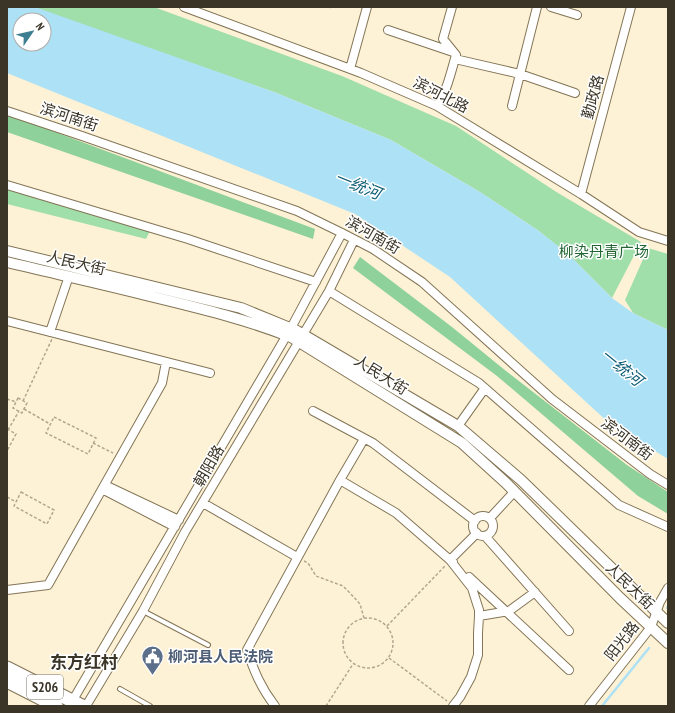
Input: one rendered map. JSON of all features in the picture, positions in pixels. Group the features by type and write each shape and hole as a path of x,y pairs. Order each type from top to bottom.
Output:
{"main road":[{"name":"S206","path":"7,668 75,704"},
{"name":"S206","path":"7,681 56,706"}],"street":[{"name":"滨河北路","path":"184,7 350,68 437,106 581,194 639,232 668,241"},
{"path":"350,68 367,7"},
{"path":"452,7 443,39 455,56"},
{"path":"512,106 537,7"},
{"path":"551,7 577,15"},
{"name":"勤政路","path":"581,194 632,7"},
{"path":"388,30 455,56 520,74 575,93"},
{"path":"437,106 448,81 455,56"},
{"name":"滨河南街","path":"7,111 297,211 373,249 422,282 552,399 639,466 668,485"},
{"path":"7,185 188,239 316,282"},
{"path":"75,704 177,523 289,332 342,233"},
{"name":"朝阳路","path":"86,706 143,611 185,532 301,338 328,291 354,240"},
{"name":"人民大街","path":"7,251 241,308 301,338 458,426 521,480 668,623"},
{"name":"人民大街","path":"7,262 69,276 214,312 264,327 289,332"},
{"path":"52,333 69,276"},
{"path":"328,291 479,383 619,505 668,527"},
{"path":"7,321 210,373"},
{"name":"人民大街","path":"301,338 462,443 668,643"},
{"path":"7,590 48,586 162,383 166,362"},
{"path":"458,426 486,388"},
{"path":"312,410 373,443 474,521"},
{"path":"275,706 266,694 256,674 247,650 297,557 364,439"},
{"path":"340,480 396,513 450,560 472,583 569,670"},
{"path":"103,487 177,523"},
{"path":"490,518 514,492"},
{"path":"203,503 297,557"},
{"path":"450,560 481,535 490,534 494,526 490,518 486,516 477,518 474,521 474,530 481,535 535,592 569,631"},
{"path":"453,706 460,697 471,677 478,655 479,610 472,588 472,583"},
{"name":"阳光路","path":"589,706 651,627 660,602 668,588"},
{"path":"479,616 509,611 535,592"}],"lane":[{"path":"143,611 208,645"},
{"path":"120,689 142,704 150,706"}],"path":[{"path":"23,401 52,333"},
{"path":"18,398 28,403 22,413 13,408 16,402 18,398"},
{"path":"7,399 16,402"},
{"path":"24,409 50,424"},
{"path":"7,451 16,434 8,429 19,411"},
{"path":"54,417 96,438 93,443 88,454 46,433 54,417"},
{"path":"93,443 120,456"},
{"path":"21,492 54,510 47,524 14,506 16,502 21,492"},
{"path":"7,497 16,502"},
{"path":"297,557 308,563 316,576 343,586 360,604 364,618"},
{"path":"387,626 450,560"},
{"path":"364,618 372,618 387,626 391,632 394,642 393,651 389,658 380,666 371,669 361,668 353,664 346,656 343,641 346,631 352,624 364,618"},
{"path":"389,658 453,706"},
{"path":"326,706 353,664"}],"green space":[{"name":"柳染丹青广场","path":"32,7 154,7 342,76 456,126 558,193 641,242 612,298 570,256 539,231 480,192 391,140 274,92 52,14 52,12 46,12"},
{"path":"7,114 315,229 313,239 7,132"},
{"path":"8,188 150,231 146,239 7,204"},
{"path":"648,248 668,254 668,330 633,313 625,300"},
{"path":"360,257 452,327 627,465 668,492 668,514 638,496 497,376 353,268"}],"water":[{"name":"一统河","path":"7,7 35,7 49,12 12,12 12,52 52,52 52,13 274,92 391,140 480,192 539,231 569,255 612,298 633,313 668,330 668,459 610,424 450,277 355,214 7,73"}],"waterway":[{"path":"602,706 649,648"}],"place":[{"name":"柳河县人民法院","path":"152,676"}],"district":[{"name":"东方红村","path":"84,662"}]}
